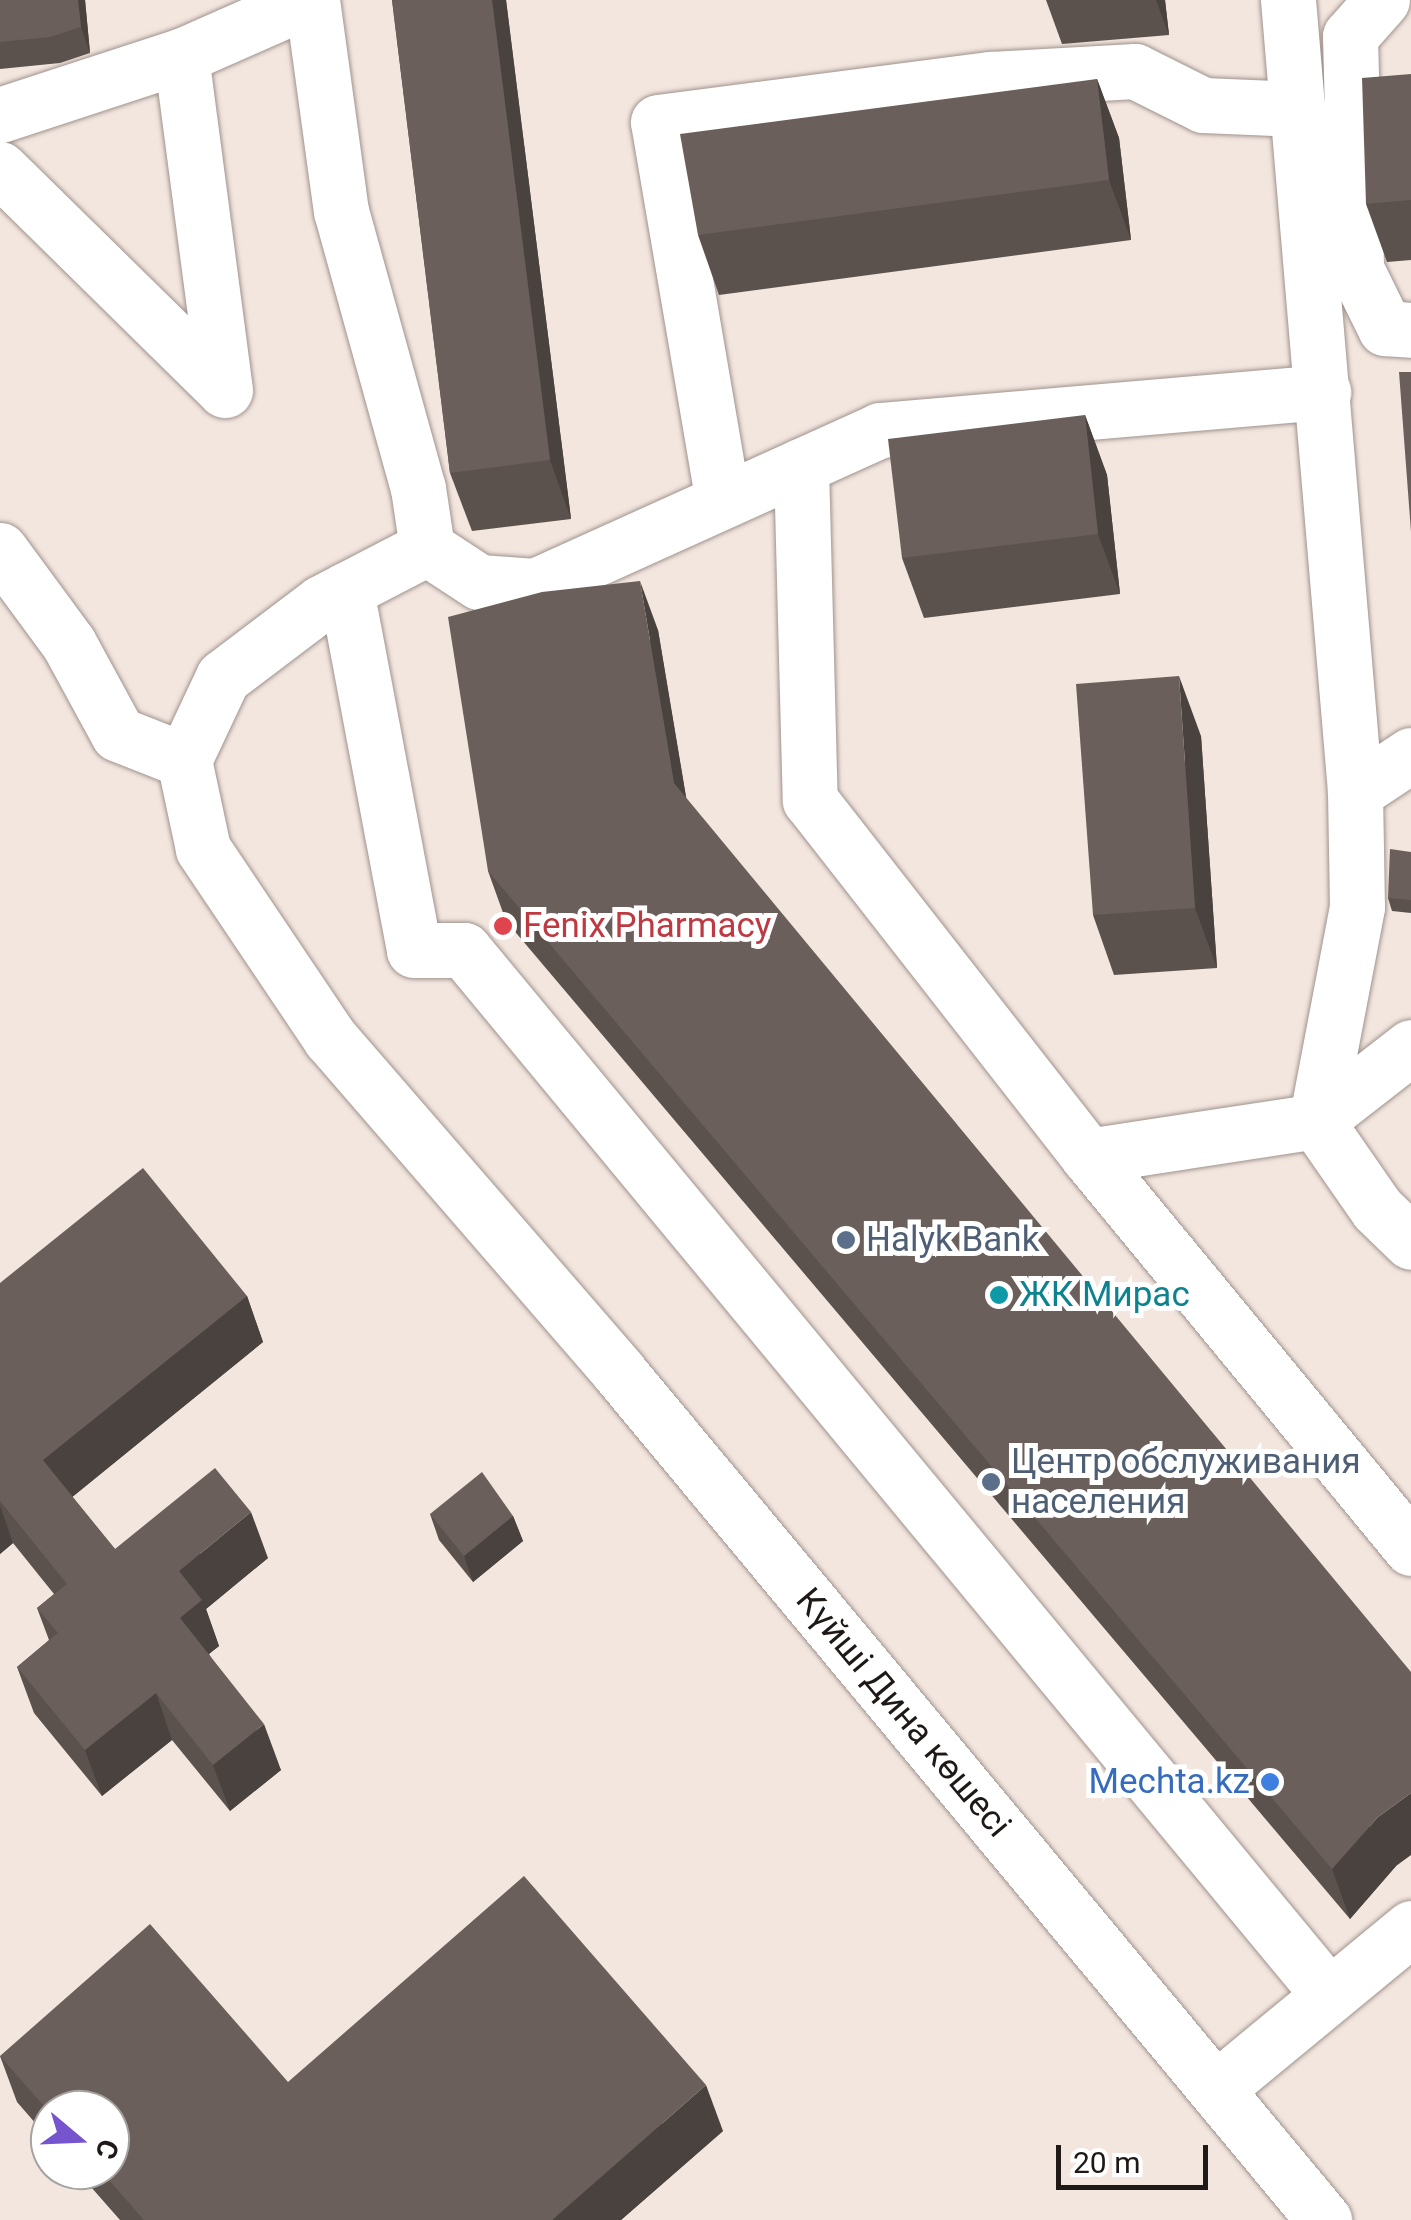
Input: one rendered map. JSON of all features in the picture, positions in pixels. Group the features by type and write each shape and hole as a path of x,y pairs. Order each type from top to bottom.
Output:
{"street":[{"path":"0,115 180,56 310,0 341,211 418,488 426,548 479,582 535,586 647,540 722,496 802,466 880,430 1323,392"},
{"path":"1288,0 1355,792 1357,907 1316,1120 1377,1209 1411,1242"},
{"path":"1382,0 1350,36 1356,268 1385,328 1411,330"},
{"path":"0,169 225,390 180,56"},
{"path":"722,496 658,122 990,78 1134,71 1202,105 1298,109"},
{"path":"802,466 810,800 1088,1156 1411,1548"},
{"path":"0,550 69,644 118,734 184,760 223,677 346,590 426,548"},
{"path":"346,590 414,950 464,950 1329,1995"},
{"path":"1355,792 1411,755"},
{"name":"Күйші Дина көшесі","path":"184,760 203,850 330,1038 480,1206 1324,2220"},
{"path":"1088,1156 1316,1120 1411,1048"},
{"path":"1216,2088 1411,1928"}],"building":[{"path":"0,0 78,0 81,27 50,37 0,42"},
{"path":"392,0 492,0 550,460 450,473"},
{"path":"1411,74 1411,200 1366,204 1362,78"},
{"path":"1097,79 1109,180 698,235 680,134"},
{"path":"1399,372 1411,372 1411,532"},
{"path":"1085,415 1098,534 902,558 888,439"},
{"path":"640,581 674,783 1411,1672 1411,1793 1378,1817 1332,1869 488,871 448,617 542,592"},
{"path":"1179,676 1195,908 1093,915 1076,684"},
{"path":"1390,849 1411,852 1411,900 1388,898"},
{"path":"143,1168 247,1296 43,1460 115,1549 215,1468 251,1512 179,1571 202,1600 180,1618 264,1724 213,1765 156,1693 85,1750 17,1667 58,1633 37,1608 67,1584 0,1501 0,1283"},
{"path":"482,1472 513,1516 464,1556 430,1514"},
{"path":"524,1876 706,2085 552,2220 144,2220 118,2190 130,2190 130,2090 30,2090 0,2056 150,1924 288,2082"}],"place":[{"name":"Fenix Pharmacy","path":"503,926"},
{"name":"Halyk Bank","path":"846,1240"},
{"name":"ЖК Мирас","path":"999,1295"},
{"name":"Центр обслуживания населения","path":"991,1482"},
{"name":"Mechta.kz","path":"1270,1782"}]}
